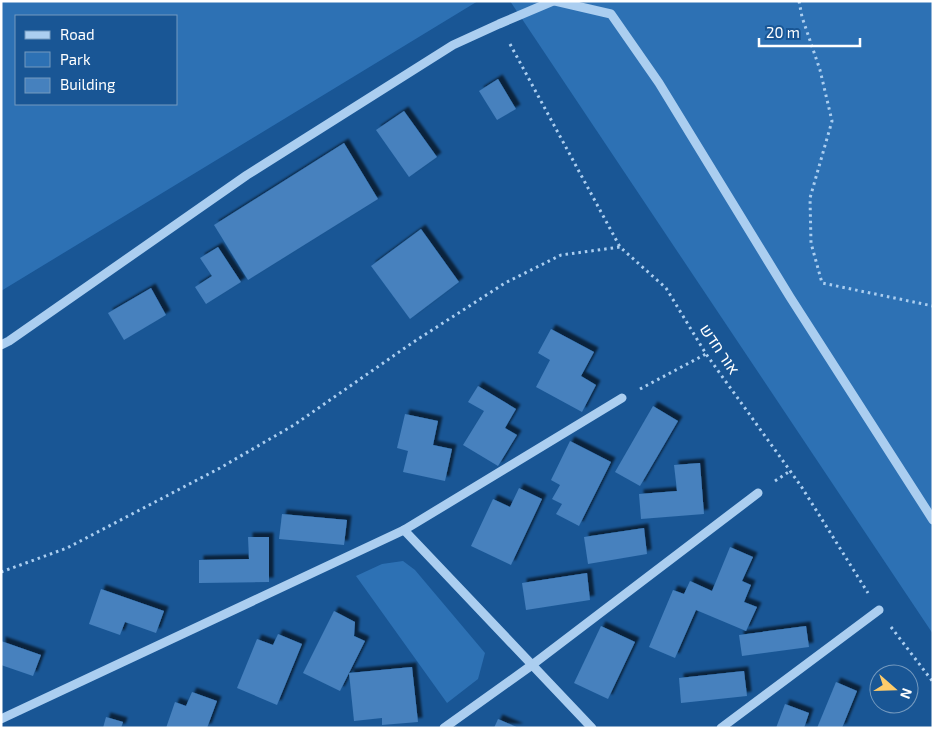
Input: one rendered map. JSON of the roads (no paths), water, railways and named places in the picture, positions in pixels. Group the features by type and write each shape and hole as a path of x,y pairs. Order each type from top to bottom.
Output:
{"street":[{"path":"1,344 9,341 247,176 453,45 554,1 612,14 659,83 790,297 933,520"},
{"path":"1,719 404,530 622,398"},
{"path":"444,728 532,665 758,493"},
{"path":"404,530 592,728"},
{"path":"721,728 879,610"}]}
